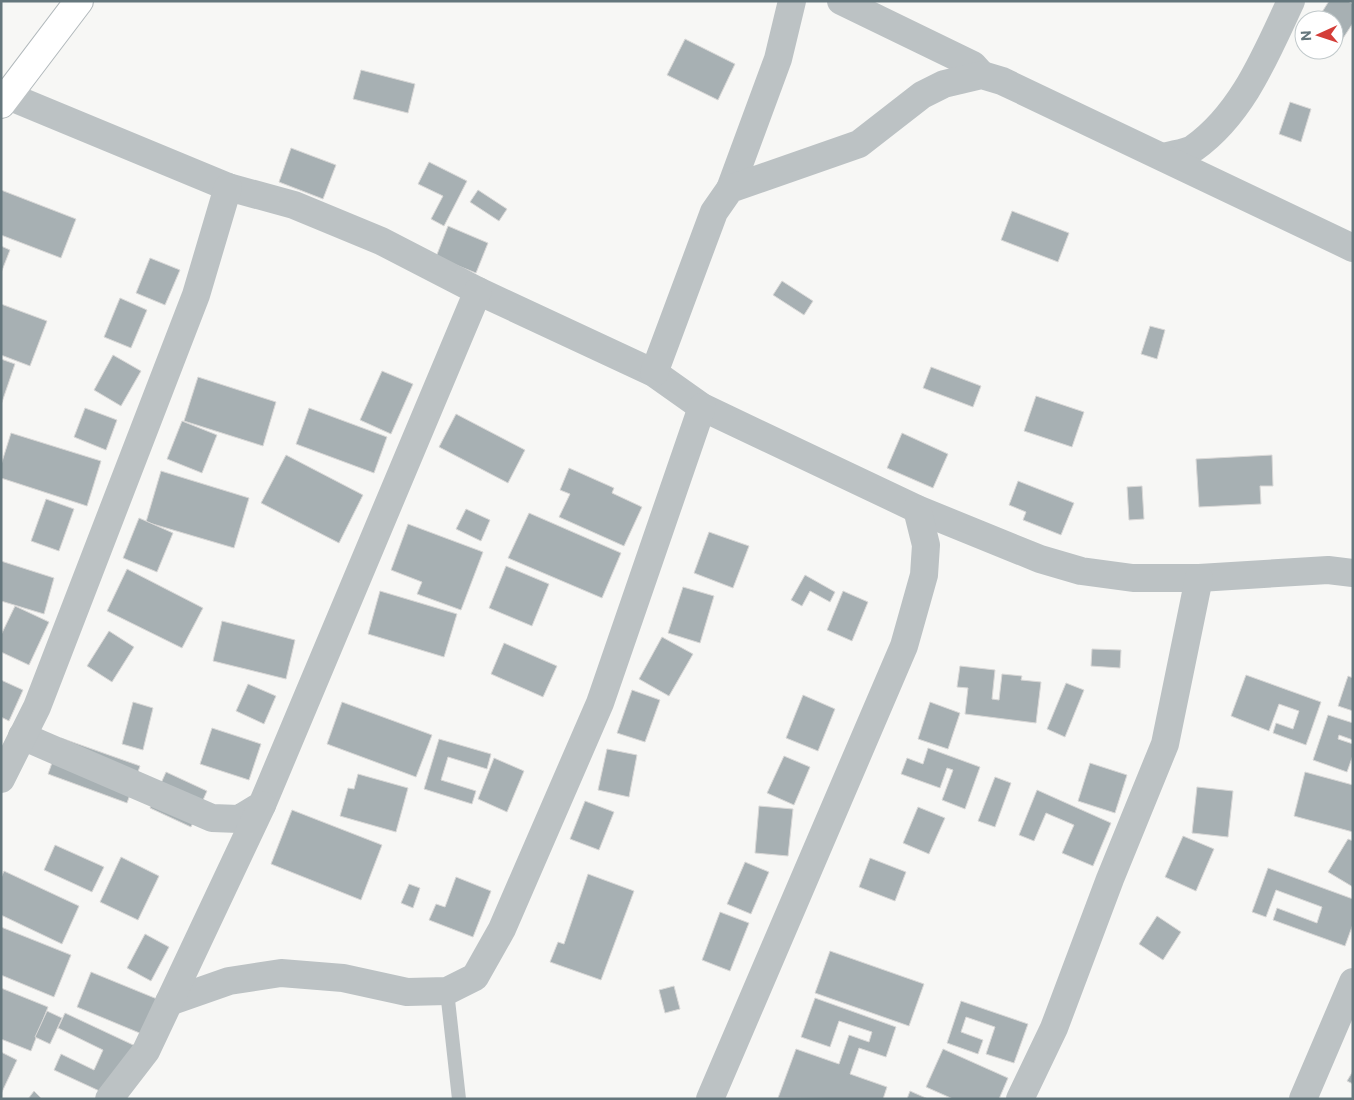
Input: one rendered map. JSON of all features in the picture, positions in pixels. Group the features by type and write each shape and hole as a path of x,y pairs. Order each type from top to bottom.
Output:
{"street":[{"path":"79,1 3,97 228,187 294,205 381,241 478,290 654,373 702,407 917,510 1040,559 1081,571 1133,578 1199,578 1328,570 1353,572"},
{"path":"654,373 714,212 730,189 778,59 792,1"},
{"path":"841,1 973,65 982,75"},
{"path":"1164,157 1193,149 1226,117 1252,84 1291,1"},
{"path":"730,189 859,144 922,95 944,84 982,75 1002,81 1353,248"},
{"path":"1,779 38,707 196,295 228,187"},
{"path":"109,1099 146,1051 262,805 478,290"},
{"path":"169,1002 230,981 281,973 343,978 407,992 447,992 475,977 502,929 600,703 702,407"},
{"path":"710,1099 904,646 924,575 926,545 917,510"},
{"path":"1020,1099 1054,1028 1103,898 1165,744 1199,578"},
{"path":"22,736 212,818 239,819 262,805"},
{"path":"1303,1099 1353,982"}],"lane":[{"path":"447,992 459,1099"}],"building":[{"path":"1329,1 1348,1 1353,4 1353,23 1344,37 1344,10 1323,10"},
{"path":"685,39 735,64 718,100 667,75"},
{"path":"361,70 415,84 408,113 353,99"},
{"path":"1290,102 1311,109 1301,142 1279,134"},
{"path":"291,148 336,165 323,199 279,182"},
{"path":"429,162 467,181 444,226 431,219 443,196 418,184"},
{"path":"1,190 76,219 61,258 1,235"},
{"path":"478,190 507,209 499,221 470,202"},
{"path":"1012,211 1069,233 1058,262 1001,240"},
{"path":"448,226 488,243 476,273 436,257"},
{"path":"1,246 10,250 1,273"},
{"path":"150,258 180,270 165,305 136,293"},
{"path":"782,281 813,301 804,315 773,295"},
{"path":"120,298 147,310 131,348 104,337"},
{"path":"1,304 47,321 30,366 1,355"},
{"path":"1150,326 1165,330 1157,359 1141,354"},
{"path":"113,355 141,371 121,406 94,390"},
{"path":"1,359 15,364 1,405"},
{"path":"931,367 981,386 973,407 923,388"},
{"path":"382,371 413,384 391,434 360,420"},
{"path":"198,377 276,402 263,446 184,421"},
{"path":"1036,396 1084,412 1072,447 1024,431"},
{"path":"85,408 117,420 106,450 74,437"},
{"path":"309,408 387,437 374,473 296,444"},
{"path":"456,414 525,450 508,483 439,447"},
{"path":"182,421 217,435 202,473 167,459"},
{"path":"11,433 101,461 87,506 1,478 1,465"},
{"path":"902,433 948,454 933,488 887,468"},
{"path":"286,455 363,495 339,543 261,503"},
{"path":"1272,455 1273,486 1260,486 1261,504 1199,507 1196,459"},
{"path":"569,468 614,488 612,493 642,507 624,546 559,517 570,494 560,490"},
{"path":"161,471 249,498 234,548 146,522"},
{"path":"1018,481 1074,503 1061,535 1023,520 1026,512 1009,505"},
{"path":"1142,486 1144,519 1129,520 1127,487"},
{"path":"46,499 74,509 59,551 31,541"},
{"path":"466,509 490,520 481,541 456,529"},
{"path":"529,513 621,553 602,598 508,558"},
{"path":"139,518 173,533 157,572 123,558"},
{"path":"408,524 483,552 461,610 417,594 422,582 391,570"},
{"path":"709,532 749,546 733,588 694,573"},
{"path":"1,561 54,578 44,614 1,601"},
{"path":"506,566 549,584 532,626 489,608"},
{"path":"127,569 203,608 182,648 107,611"},
{"path":"805,575 835,592 830,602 810,591 802,606 791,600"},
{"path":"683,587 714,596 700,643 668,633"},
{"path":"380,591 457,614 444,657 368,634"},
{"path":"843,591 868,602 852,641 827,630"},
{"path":"15,606 49,622 29,665 1,652 1,635"},
{"path":"222,621 295,640 286,679 213,661"},
{"path":"109,631 134,647 112,682 87,666"},
{"path":"662,637 693,654 669,696 639,679"},
{"path":"504,643 557,666 543,697 491,674"},
{"path":"1092,649 1121,650 1120,668 1091,666"},
{"path":"960,666 995,670 992,699 999,700 1002,674 1022,676 1021,680 1041,682 1036,723 965,714 968,688 957,687"},
{"path":"1246,675 1321,702 1306,745 1273,733 1276,723 1293,729 1299,711 1279,704 1269,731 1231,716"},
{"path":"1348,676 1353,678 1353,711 1338,706"},
{"path":"1,680 23,690 9,721 1,717"},
{"path":"1066,683 1084,690 1065,737 1047,729"},
{"path":"248,684 276,696 264,724 236,711"},
{"path":"632,690 660,700 645,742 617,733"},
{"path":"803,695 835,709 818,751 786,738"},
{"path":"133,702 153,708 143,750 122,744"},
{"path":"342,702 432,735 416,777 327,744"},
{"path":"930,702 960,713 948,749 918,739"},
{"path":"1328,715 1353,723 1353,740 1339,735 1338,739 1353,744 1353,755 1347,772 1313,760"},
{"path":"212,728 261,744 249,780 200,764"},
{"path":"61,738 140,766 127,803 48,774"},
{"path":"439,739 491,754 487,769 448,757 441,780 476,791 472,804 424,789"},
{"path":"928,748 980,767 965,809 942,800 953,770 947,768 940,788 901,774 907,758 923,764"},
{"path":"607,749 637,755 629,797 598,790"},
{"path":"784,756 810,767 794,805 767,793"},
{"path":"494,758 524,771 507,812 478,799"},
{"path":"1090,763 1127,775 1115,813 1078,801"},
{"path":"166,772 207,791 191,827 150,808"},
{"path":"1305,772 1353,785 1353,832 1294,816"},
{"path":"358,774 408,788 396,832 340,816 348,788 354,789"},
{"path":"995,777 1011,783 995,827 978,821"},
{"path":"1197,787 1233,791 1228,837 1192,833"},
{"path":"1037,790 1111,823 1093,866 1062,853 1074,825 1046,813 1034,841 1019,835"},
{"path":"585,801 614,812 599,850 570,839"},
{"path":"759,806 793,809 788,856 755,853"},
{"path":"918,807 945,818 929,854 903,843"},
{"path":"292,810 382,845 361,900 271,864"},
{"path":"1183,836 1214,849 1196,891 1165,877"},
{"path":"1348,839 1353,841 1353,887 1328,872"},
{"path":"55,845 104,867 92,892 44,870"},
{"path":"121,857 159,876 138,920 100,902"},
{"path":"870,858 906,872 895,901 859,887"},
{"path":"745,862 769,872 751,914 727,904"},
{"path":"1268,868 1353,899 1353,924 1345,946 1273,920 1277,908 1317,923 1322,907 1276,890 1266,917 1252,912"},
{"path":"4,871 79,906 62,944 1,915 1,878"},
{"path":"588,874 634,891 601,980 550,962 558,942 564,944"},
{"path":"456,877 491,891 473,937 429,920 436,904 445,907"},
{"path":"409,884 420,888 413,908 401,903"},
{"path":"720,912 749,923 730,971 702,960"},
{"path":"1157,916 1181,932 1163,960 1139,944"},
{"path":"1,927 71,955 54,997 1,975"},
{"path":"145,934 169,947 151,981 127,968"},
{"path":"830,951 924,984 909,1026 815,993"},
{"path":"91,972 157,999 142,1034 77,1007"},
{"path":"674,986 680,1009 665,1013 659,990"},
{"path":"1,988 48,1007 31,1051 1,1039"},
{"path":"815,998 896,1027 886,1057 859,1048 850,1074 887,1087 883,1099 778,1098 796,1049 839,1064 849,1035 869,1042 872,1032 839,1021 830,1047 801,1037"},
{"path":"961,1001 1028,1024 1014,1063 986,1054 995,1027 966,1017 961,1032 983,1040 978,1054 947,1043"},
{"path":"47,1011 62,1018 50,1044 35,1037"},
{"path":"65,1013 146,1051 106,1094 54,1070 61,1054 94,1070 103,1050 58,1028"},
{"path":"943,1049 1008,1078 999,1099 953,1099 926,1087"},
{"path":"1,1052 17,1060 1,1094"},
{"path":"1353,1071 1353,1084 1347,1081"},
{"path":"34,1091 42,1099 28,1099"},
{"path":"910,1091 928,1099 907,1099"}]}
